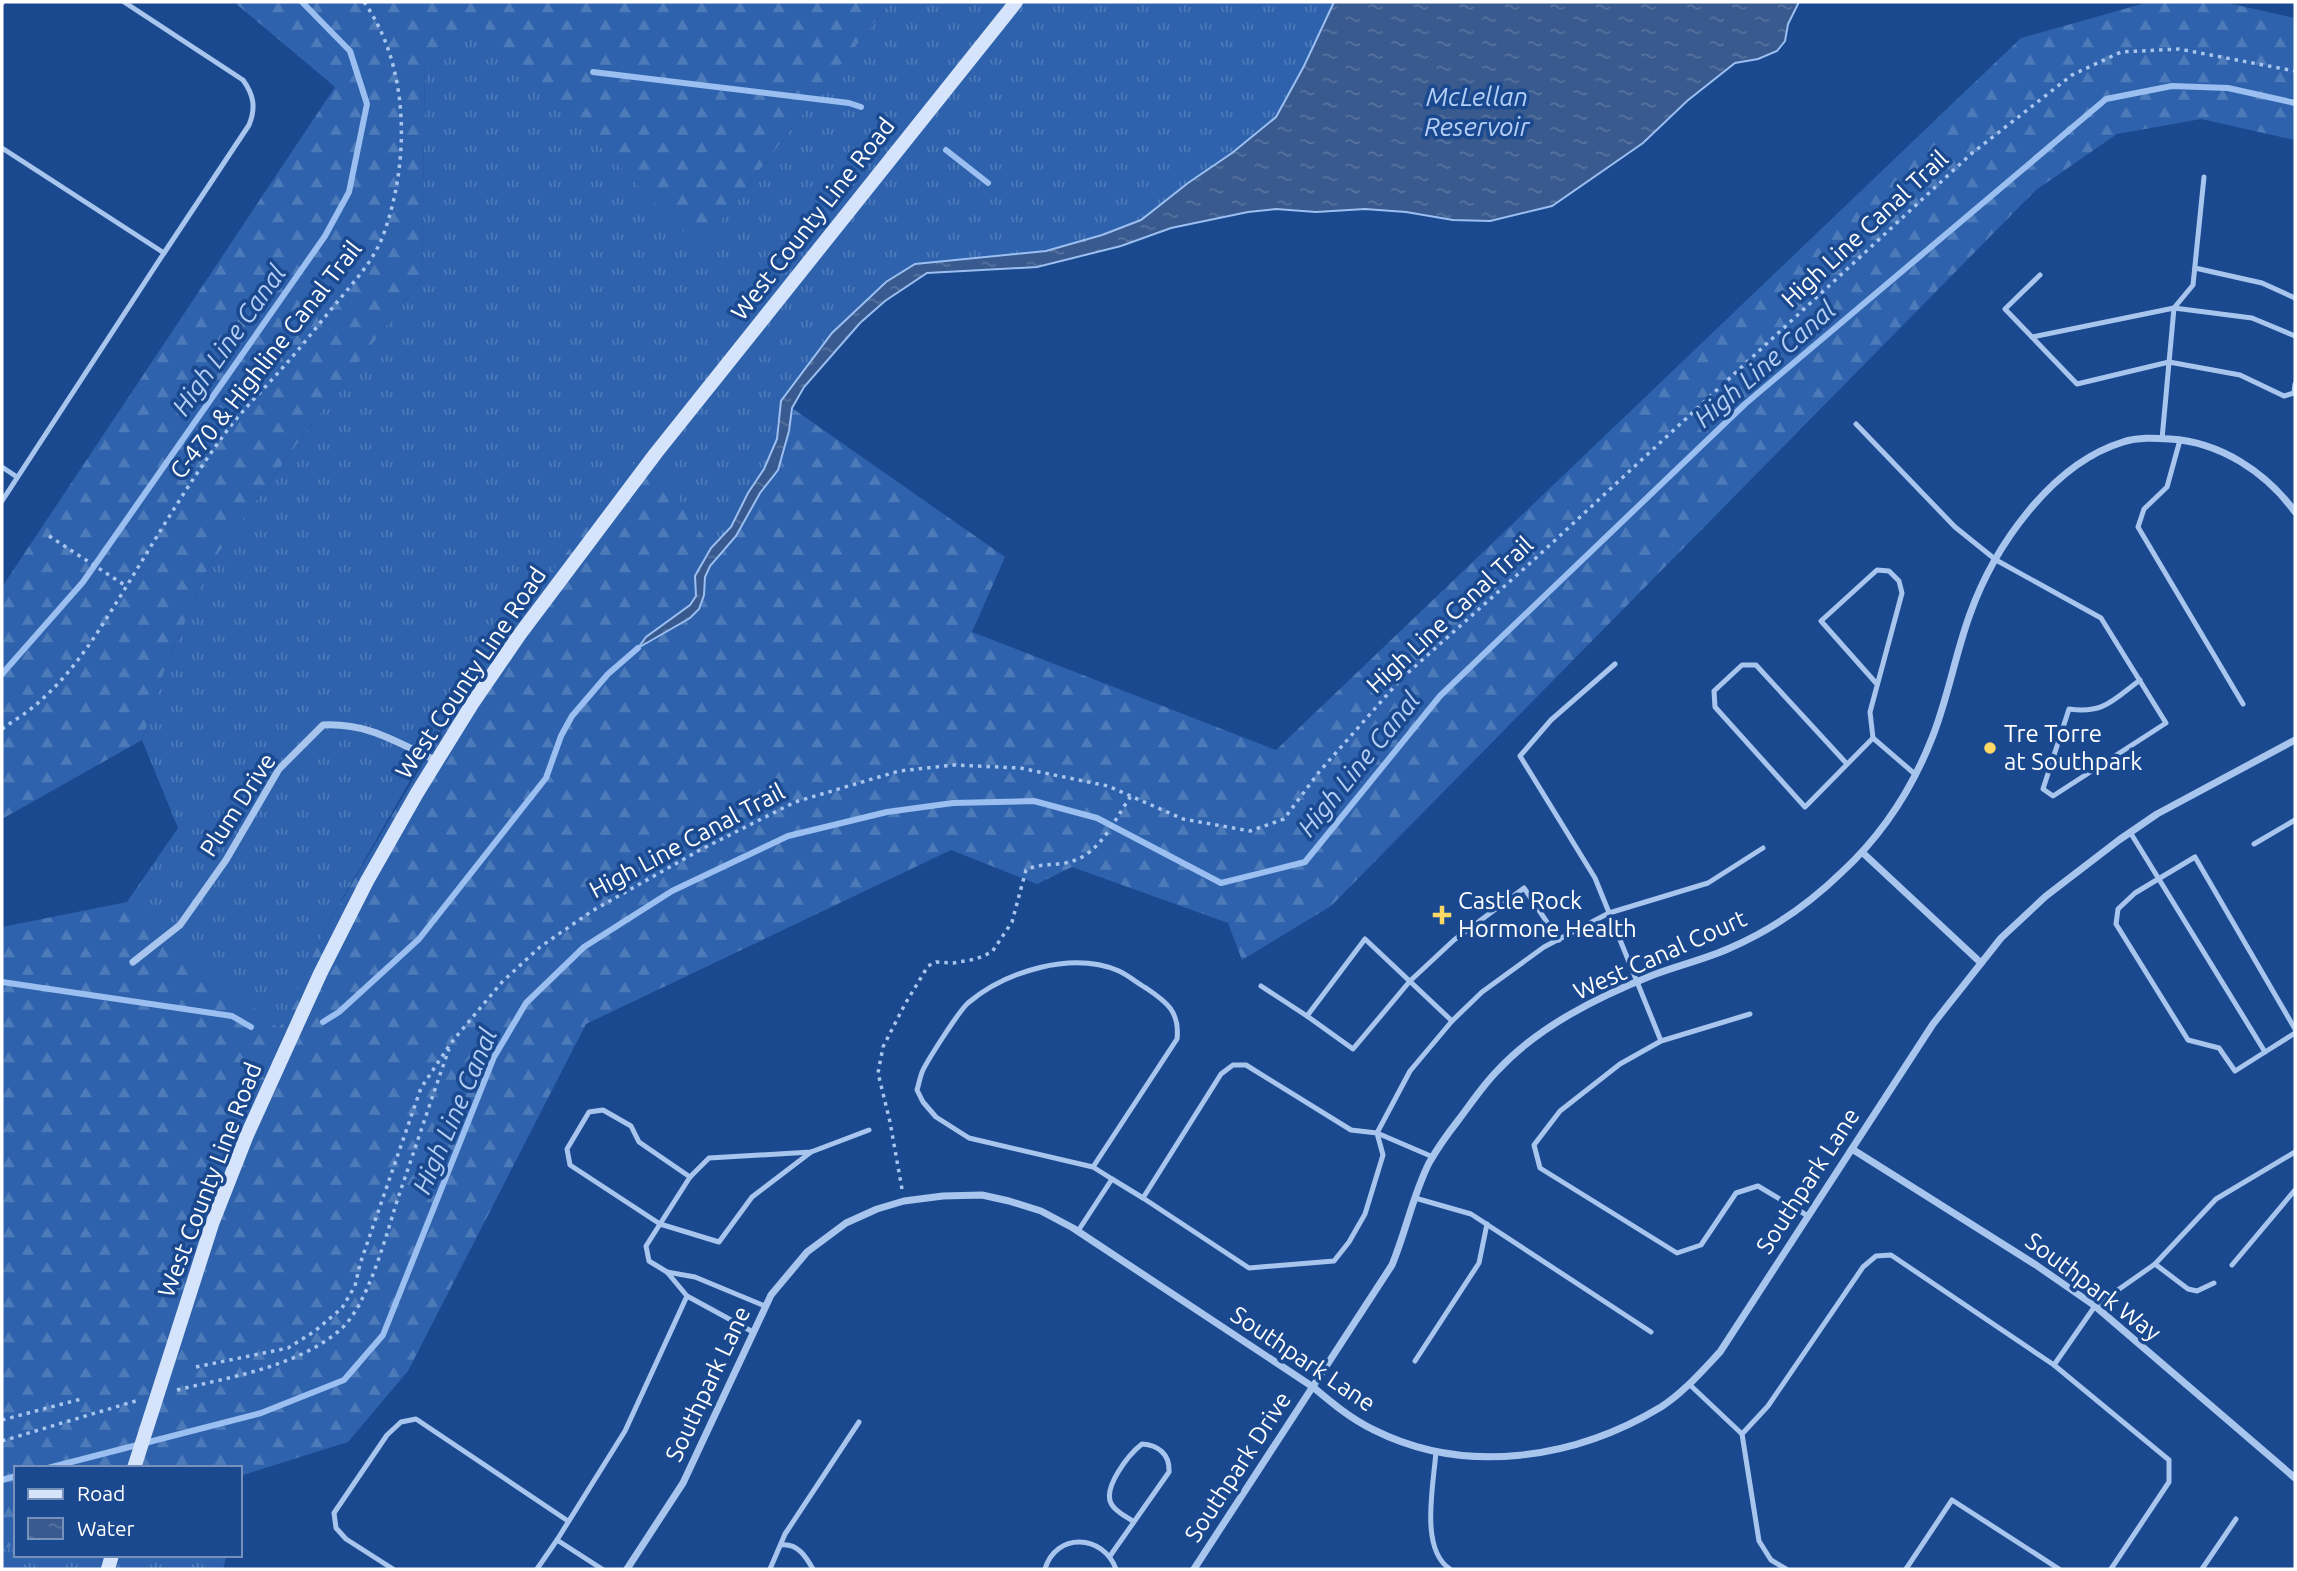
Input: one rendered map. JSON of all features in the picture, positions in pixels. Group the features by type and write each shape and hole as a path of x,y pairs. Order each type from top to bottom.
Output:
{"main road":[{"name":"West County Line Road","path":"135,1466 212,1224 253,1122 320,974 362,893 437,761 520,634 656,453 1016,2"}],"street":[{"name":"West Canal Court","path":"1313,1387 1392,1265 1406,1231 1415,1198 1433,1157 1498,1069 1548,1028 1590,1004 1636,982 1730,948 1761,932 1818,894 1863,853 1895,811 1916,775 1933,736 1971,610 1996,560 2029,509 2052,485 2100,451 2125,441 2180,440 2208,445 2252,468 2295,512"},
{"name":"Plum Drive","path":"132,962 180,925 226,860 279,769 323,726 344,724 372,730 437,761"},
{"name":"Southpark Lane","path":"627,1569 683,1483 771,1295 807,1252 846,1223 877,1209 904,1202 943,1196 982,1195 1041,1211 1078,1231 1313,1387 1341,1411 1375,1430 1414,1446 1476,1457 1542,1453 1599,1437 1662,1406 1689,1384 1720,1352 1933,1024 2001,938 2046,896 2130,832 2157,814 2295,740"},
{"path":"1863,853 1980,963"},
{"name":"Southpark Way","path":"1852,1149 2036,1265 2095,1306 2295,1478"},
{"name":"Southpark Drive","path":"1194,1569 1313,1387"}],"lane":[{"path":"2,501 250,125 254,112 254,101 243,80 124,2"},
{"path":"2,148 164,253"},
{"path":"2162,439 2174,308 2193,285 2204,177"},
{"path":"2195,268 2262,283 2295,298"},
{"path":"2040,275 2005,309 2077,384 2169,362 2240,375 2284,396 2294,393 2295,384"},
{"path":"2032,337 2174,308 2252,318 2295,336"},
{"path":"1856,424 1955,527 1996,560 2101,618 2140,680 2166,723 2053,796 2043,789 2069,709 2087,712 2104,708 2140,680"},
{"path":"2180,440 2167,487 2144,509 2138,527 2243,704"},
{"path":"2,467 17,477"},
{"path":"1876,683 1821,621 1877,570 1889,571 1899,581 1902,593 1870,712 1873,738 1916,775"},
{"path":"1615,664 1551,720 1521,757 1595,878 1661,1041"},
{"path":"1847,764 1756,664 1742,666 1714,691 1715,707 1805,807 1873,738"},
{"path":"2254,844 2295,820"},
{"path":"2130,832 2265,1052"},
{"path":"1093,1167 1177,1039 1179,1024 1164,1000 1121,972 1106,967 1051,964 1026,971 966,1004 923,1071 917,1090 936,1117 968,1138 1093,1167 1249,1268 1334,1261 1365,1214 1382,1155 1377,1133 1410,1071 1452,1021 1482,992 1544,947 1609,913 1708,883 1763,848"},
{"path":"2194,857 2295,1031 2235,1071 2219,1048 2188,1040 2116,923 2119,909 2158,878 2194,857"},
{"path":"1261,986 1353,1049 1410,981 1454,940 1524,888 1559,940"},
{"path":"1307,1016 1365,940 1452,1021"},
{"path":"1750,1014 1661,1041 1620,1064 1560,1111 1534,1145 1540,1168 1677,1253 1701,1245 1736,1193 1758,1185 1808,1216"},
{"path":"1143,1198 1221,1074 1233,1065 1246,1065 1351,1130 1377,1133 1433,1157"},
{"path":"690,1177 639,1142 631,1126 603,1110 589,1112 567,1149 570,1165 660,1224 719,1241 752,1196 811,1152 869,1130"},
{"path":"753,1332 687,1296 667,1272 649,1261 646,1246 690,1177 709,1158 811,1152"},
{"path":"2054,1364 2095,1306 2155,1264 2216,1199 2295,1152"},
{"path":"1078,1231 1112,1178"},
{"path":"2232,1265 2295,1190"},
{"path":"1415,1198 1471,1214 1651,1332"},
{"path":"1415,1361 1479,1263 1488,1224"},
{"path":"1742,1434 1768,1406 1863,1268 1876,1256 1891,1255 2054,1364 2169,1460 2169,1482 2111,1569"},
{"path":"2155,1264 2188,1289 2197,1291 2214,1283"},
{"path":"667,1272 695,1277 765,1306"},
{"path":"537,1569 625,1431 687,1296"},
{"path":"1689,1384 1742,1434 1759,1541 1772,1560 1786,1569"},
{"path":"393,1569 346,1539 336,1528 334,1513 387,1434 401,1422 416,1419 568,1521"},
{"path":"770,1569 785,1534 859,1423"},
{"path":"1110,1556 1134,1522 1169,1472 1169,1462 1162,1451 1153,1445 1142,1444 1134,1450 1110,1487 1108,1496 1112,1506 1134,1522"},
{"path":"1436,1451 1431,1530 1434,1550 1450,1569"},
{"path":"1906,1569 1952,1500 2059,1569"},
{"path":"2202,1569 2236,1519"},
{"path":"557,1540 602,1569"},
{"path":"1045,1569 1054,1552 1077,1542 1089,1542 1101,1548 1110,1556 1116,1569"},
{"path":"781,1545 788,1544 802,1552 813,1569"}],"path":[{"name":"C-470 & Highline Canal Trail","path":"2,729 40,702 90,645 183,495 230,426 289,361 374,257 385,230 397,186 399,93 392,59 377,20 363,2"},
{"name":"High Line Canal Trail","path":"196,1367 288,1348 316,1331 342,1308 355,1286 360,1264 421,1088 451,1043 502,982 550,940 592,911 676,863 795,802 899,771 954,765 1020,768 1108,786 1183,819 1250,831 1284,819 1320,772 1401,679 1547,548 1971,154 2071,75 2121,52 2179,49 2295,71"},
{"path":"49,536 127,586"},
{"path":"904,1202 878,1073 883,1047 905,1004 928,966 936,962 953,963 976,959 992,952 1012,922 1026,870 1033,866 1069,862 1086,855 1107,834 1131,796"},
{"path":"2,1441 156,1395 269,1368 338,1332 347,1323 374,1269 451,1043"},
{"path":"2,1420 81,1399"}],"green space":[{"path":"234,2 890,2 699,248 476,19 425,59 422,278 209,566 165,669 142,740 2,819 2,587 335,87"},
{"path":"890,2 1334,2 1276,117 1141,220 1102,235 1046,251 915,264 832,333 777,423 777,439 764,469 731,527 711,548 646,450 483,661 325,929 279,1030 127,902 178,828 142,740 165,669 209,566 422,278 425,59 476,18 699,248"},
{"path":"2149,2 2223,2 2295,18 2295,140 2201,119 2117,134 2036,190 1331,906 1242,960 1228,923 1072,867 1037,884 951,850 586,1024 408,1371 348,1442 242,1475 242,1466 14,1466 14,1546 2,1549 2,927 127,902 279,1029 325,929 483,661 646,449 711,548 695,576 696,596 690,605 646,637 639,648 690,618 699,609 704,595 705,577 710,566 736,536 760,493 778,470 789,431 792,408 1005,557 972,632 1276,750 2021,38"},
{"path":"14,1546 14,1557 226,1557 223,1569 2,1569 2,1549"}],"water":[{"name":"McLellan Reservoir","path":"1334,2 1799,2 1788,24 1785,41 1777,51 1758,59 1735,63 1687,101 1643,143 1552,206 1490,221 1453,220 1406,212 1365,209 1316,212 1276,209 1248,212 1171,228 1121,246 1037,267 927,273 885,301 860,323 804,387 792,408 789,431 778,470 760,493 736,536 710,566 705,577 704,595 699,609 690,618 638,648 646,637 690,605 696,596 695,576 711,548 731,527 764,469 777,439 781,401 832,333 886,282 915,264 1046,251 1102,235 1141,220 1276,117"}],"waterway":[{"name":"High Line Canal","path":"2,674 83,582 325,236 349,192 367,104 350,51 302,2"},
{"path":"593,72 849,103 861,107"},
{"name":"High Line Canal","path":"56,1466 261,1413 344,1380 383,1335 494,1057 526,1003 584,947 672,891 788,836 887,812 953,803 1034,801 1097,818 1221,883 1305,862 1440,696 1745,404 2106,99 2172,86 2228,88 2295,103"},
{"path":"946,150 988,183"},
{"path":"323,1022 339,1012 419,939 546,778 561,736 572,716 608,674 638,648"},
{"path":"2,982 232,1016 251,1027"},
{"name":"High Line Canal","path":"2,1480 14,1477"}],"place":[{"name":"Tre Torre at Southpark","path":"1990,748"},
{"name":"Castle Rock Hormone Health","path":"1442,915"}]}
